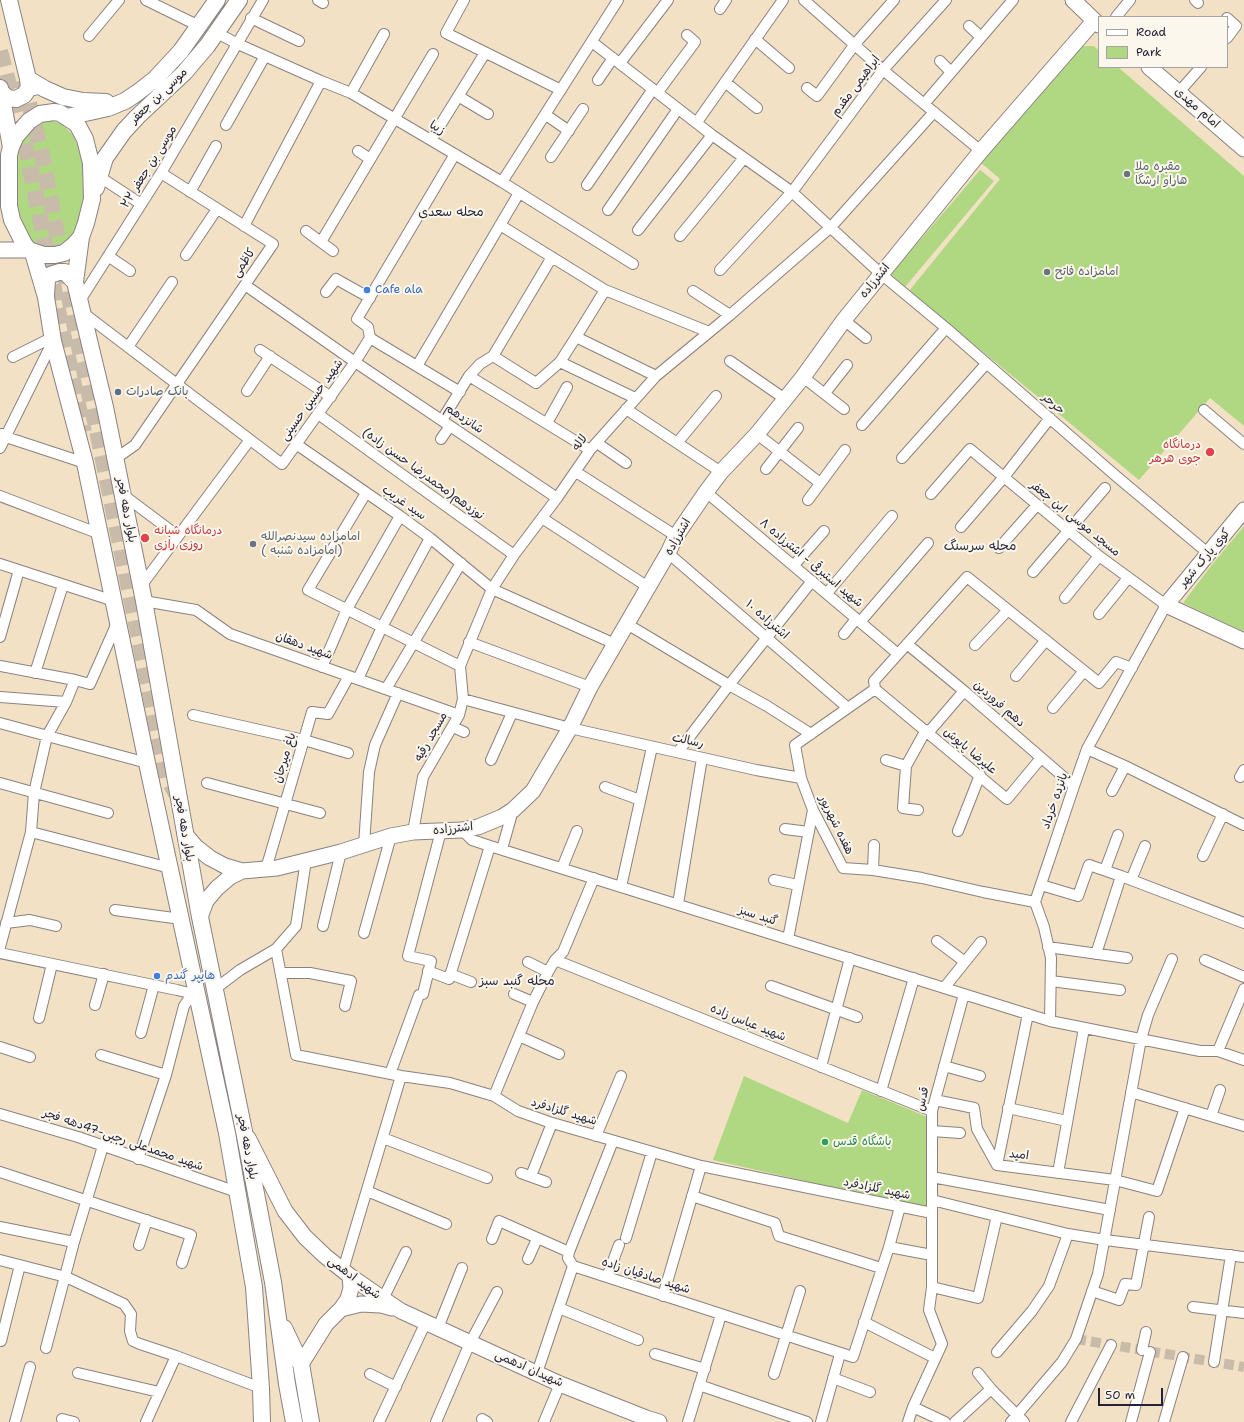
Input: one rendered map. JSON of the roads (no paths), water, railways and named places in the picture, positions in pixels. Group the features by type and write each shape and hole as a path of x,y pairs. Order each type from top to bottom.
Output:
{"main road":[{"path":"1,90 8,98 16,99 24,95 29,88 9,0"},
{"name":"موسی بن جعفر","path":"60,114 108,108 125,101 137,93 155,79 181,51 217,0"},
{"name":"موسی بن جعفر","path":"92,199 105,158 124,131 138,116 184,74 217,33 239,0"},
{"path":"28,79 45,89 83,102 102,103 125,101 123,107 125,114 131,117 138,116"},
{"path":"1,90 10,151 9,206 12,220 17,232 31,252 44,255 64,253 81,237 86,223 92,199 91,163 85,139 77,124 60,114 28,79"},
{"path":"10,151 16,136 29,121 40,114 60,114"},
{"name":"بلوار دهه فجر","path":"81,237 75,282 105,407 142,593 200,917 273,1282 287,1384 294,1422"},
{"name":"بلوار دهه فجر","path":"31,252 46,297 53,339 85,463 147,763 227,1133 254,1287 262,1422"},
{"path":"46,297 47,280 50,275 58,272 65,272 75,282"},
{"path":"277,1314 301,1364 311,1422"},
{"path":"284,1422 287,1384"}],"street":[{"path":"89,36 119,0"},
{"path":"146,0 199,26"},
{"name":"موسی بن جعفر ۲۲","path":"81,307 108,256 161,173 263,0"},
{"path":"464,0 446,33 561,90"},
{"path":"502,182 618,0"},
{"path":"598,80 668,0"},
{"path":"720,8 726,0"},
{"path":"697,122 783,0"},
{"path":"804,0 883,70 981,151"},
{"path":"808,88 817,96 855,44 894,0"},
{"name":"ابراهیمی مقدم","path":"720,270 792,192 883,70 946,0"},
{"path":"1073,0 1097,23"},
{"path":"1117,16 1130,0"},
{"path":"924,104 1010,1"},
{"path":"251,18 299,41"},
{"path":"1228,19 1236,26 1228,37"},
{"name":"اشترزاده","path":"200,917 206,901 217,888 230,876 242,871 277,868 341,852 391,836 413,832 462,830 478,827 502,817 513,810 534,791 570,728 590,687 668,553 676,536 706,492 721,472 757,434 785,400 844,320 981,151 1097,23"},
{"path":"969,26 981,37"},
{"name":"زیبا","path":"217,33 238,44 351,93 502,182 633,264"},
{"path":"351,93 384,34"},
{"path":"587,184 656,90 695,42 687,35"},
{"path":"755,39 790,68"},
{"name":"حرحر","path":"592,42 656,90 712,135 792,192 881,274 1209,554"},
{"path":"431,140 484,53"},
{"path":"321,242 433,54"},
{"path":"226,125 265,56"},
{"path":"940,61 951,72"},
{"name":"امام مهدی","path":"1150,68 1244,149"},
{"path":"1179,92 1200,68"},
{"path":"244,226 321,81"},
{"path":"725,82 757,108"},
{"path":"458,96 488,114"},
{"path":"551,157 583,109"},
{"path":"608,210 678,109"},
{"name":"لاله","path":"492,589 514,555 558,498 593,446 635,398 656,376 730,315 831,227 934,112"},
{"path":"546,115 569,130"},
{"path":"638,230 712,135"},
{"path":"190,192 216,146"},
{"path":"0,176 10,151"},
{"path":"358,151 370,159"},
{"path":"454,154 357,319 368,327 370,338 460,392"},
{"path":"680,236 744,158"},
{"name":"کاظمی","path":"115,459 135,445 273,244 161,173"},
{"path":"106,180 141,204"},
{"path":"417,366 519,193"},
{"path":"186,255 217,209"},
{"path":"500,225 605,290 709,332"},
{"path":"306,231 333,251"},
{"path":"0,250 31,252"},
{"path":"108,256 130,271"},
{"path":"442,439 446,423 460,392 480,364 493,356 552,257"},
{"path":"326,292 336,278 370,298"},
{"path":"128,347 172,282"},
{"name":"شانزدهم","path":"245,285 356,362 558,498"},
{"path":"493,356 536,384 560,362 605,290"},
{"path":"693,291 730,315"},
{"path":"81,307 128,347 249,441 178,536 142,593"},
{"path":"844,320 866,338"},
{"path":"862,425 946,328"},
{"name":"شهید حسین حسینی","path":"249,441 282,464 356,362 370,338"},
{"path":"576,338 656,376"},
{"path":"13,357 53,339"},
{"path":"0,448 3,435 53,339"},
{"path":"260,350 331,397"},
{"path":"247,391 270,356"},
{"path":"730,361 785,400"},
{"path":"560,362 635,398"},
{"path":"902,458 986,364"},
{"path":"825,393 847,365"},
{"path":"470,376 547,423 626,463"},
{"path":"803,377 844,409"},
{"path":"547,423 567,387"},
{"path":"677,443 716,396"},
{"path":"626,409 721,472"},
{"path":"1204,410 1244,444"},
{"name":"نوزدهم(محمدرضا حسن زاده)","path":"318,414 514,555"},
{"path":"961,527 1004,477 1050,418"},
{"path":"766,469 798,428"},
{"path":"757,434 820,483"},
{"path":"3,435 85,463"},
{"name":"سید غریب","path":"296,444 430,538 492,589 615,644"},
{"name":"مسجد موسی ابن جعفر","path":"931,494 970,449 1099,556 1166,605"},
{"path":"808,500 845,450"},
{"path":"576,472 676,536"},
{"path":"1033,572 1105,488"},
{"name":"شهید استبرقی - اشترزاده ۸","path":"706,492 898,654"},
{"path":"366,493 308,590 460,666"},
{"path":"122,494 178,536"},
{"path":"0,496 100,534"},
{"path":"999,548 1037,505"},
{"name":"کوی پارک شهر","path":"1166,605 1244,510"},
{"path":"322,666 347,609 400,516"},
{"path":"827,593 892,516"},
{"path":"542,518 648,587"},
{"path":"794,565 824,530"},
{"path":"354,678 430,538"},
{"path":"844,634 928,543"},
{"name":"اشترزاده ۱۰","path":"668,553 848,708"},
{"path":"1065,598 1099,556"},
{"path":"386,689 461,563"},
{"path":"0,564 114,601"},
{"path":"0,637 19,570"},
{"path":"875,689 874,681 966,578 1099,683 1116,662 1132,668"},
{"path":"1099,614 1128,578"},
{"path":"678,752 812,581"},
{"path":"35,673 63,584"},
{"name":"مسجد رقیه","path":"413,832 423,777 459,715 463,699 460,666 492,589"},
{"name":"شهید دهقان","path":"142,593 196,610 230,634 459,715"},
{"path":"1166,605 1244,641"},
{"name":"پانزده خرداد","path":"1035,902 1087,749 1166,605"},
{"path":"975,645 1008,610"},
{"path":"0,666 90,684 118,621"},
{"path":"627,624 767,706 810,734"},
{"path":"1016,676 1046,640"},
{"path":"469,642 590,687"},
{"name":"دهم فروردین","path":"907,644 1074,786"},
{"path":"1054,708 1084,671"},
{"name":"باغ میرجان","path":"266,869 312,712 328,714 354,678"},
{"path":"0,947 31,832 34,793 47,736 66,702 75,680"},
{"name":"هفده شهریور","path":"875,689 795,745 801,778 813,810 843,868 873,870 922,878 1035,902"},
{"name":"علیرضا پاپوش","path":"875,689 1007,799 1041,758"},
{"path":"918,810 903,808 906,766 927,732 964,691"},
{"path":"364,845 369,772 375,745 398,694"},
{"path":"0,697 66,702"},
{"name":"رسالت","path":"463,699 570,728 756,770 801,778"},
{"path":"492,760 512,713"},
{"path":"193,715 304,740 348,753"},
{"path":"0,722 147,763"},
{"path":"453,727 464,732"},
{"path":"621,887 652,747"},
{"path":"1087,749 1126,766 1244,825"},
{"path":"678,904 702,758"},
{"path":"886,760 906,766"},
{"path":"1112,791 1126,766"},
{"path":"958,831 980,775"},
{"path":"0,783 108,813"},
{"path":"207,783 320,813"},
{"path":"605,787 640,800"},
{"path":"502,849 513,810"},
{"path":"788,939 813,810"},
{"path":"1203,856 1223,814"},
{"path":"785,829 809,832"},
{"name":"گنبد سبز","path":"462,830 472,840 490,846 1050,1021 1200,1051 1218,1051 1244,1060"},
{"path":"390,1074 421,994 431,960 408,956 441,831"},
{"path":"562,868 577,831"},
{"path":"31,832 170,868"},
{"path":"185,834 196,847 210,858 225,866 242,871"},
{"path":"1105,870 1118,835"},
{"path":"364,933 391,836"},
{"path":"873,870 874,845"},
{"path":"428,971 449,979 490,846"},
{"path":"1131,880 1145,846"},
{"path":"323,926 341,852"},
{"path":"215,989 240,970 276,949 296,926 306,860"},
{"path":"1041,885 1078,896 1089,865 1244,923"},
{"path":"1096,954 1121,876"},
{"path":"494,1096 533,1002 555,960 563,952 594,878"},
{"path":"774,880 798,885"},
{"path":"1035,902 1051,958 1050,1021"},
{"path":"115,910 181,919"},
{"path":"6,923 30,920 56,926"},
{"path":"937,941 965,962"},
{"path":"944,988 981,942"},
{"path":"1048,947 1128,958"},
{"name":"شهید گلزادفرد","path":"276,949 296,1055 390,1074 450,1083 494,1096 518,1111 552,1123 701,1166 932,1213"},
{"path":"0,953 198,995"},
{"path":"821,1067 850,958"},
{"path":"978,1373 1017,1420 1042,1384 1062,1362 1076,1339 1098,1274 1141,1039 1148,1015 1172,959"},
{"name":"شهید عباس زاده","path":"555,960 932,1111"},
{"path":"1205,960 1244,978"},
{"path":"528,962 548,972"},
{"path":"39,1018 52,964"},
{"path":"281,973 310,973 351,981 345,1006"},
{"path":"95,1005 104,974"},
{"path":"450,974 471,982"},
{"path":"881,1091 914,978"},
{"path":"1051,981 1120,990"},
{"path":"141,1033 154,985"},
{"path":"771,986 857,1017"},
{"path":"1218,1051 1244,989"},
{"path":"514,994 533,1002"},
{"name":"قدس","path":"908,1422 913,1407 942,1344 929,1310 932,1287 932,1111 964,994"},
{"path":"138,1159 166,1075 184,1006 188,1000 198,995"},
{"path":"996,1165 1028,1014"},
{"path":"1058,1173 1084,1028"},
{"path":"519,1036 559,1054"},
{"path":"0,1047 30,1057"},
{"path":"101,1055 166,1075"},
{"path":"944,1066 980,1076"},
{"path":"301,1364 326,1324 341,1309 348,1299 351,1288 346,1273 367,1191 401,1076"},
{"path":"596,1136 621,1076"},
{"path":"1211,1116 1220,1090"},
{"path":"1131,1092 1244,1126"},
{"name":"امید","path":"935,1100 974,1108 978,1129 996,1165 1115,1180 1157,1191 1185,1108"},
{"path":"1008,1108 1068,1121"},
{"name":"شهید محمدعلی رجبی-47دهه فجر","path":"0,1114 78,1137 237,1192"},
{"path":"531,1176 552,1123"},
{"name":"شهید ادهمی","path":"244,1131 284,1211 305,1237 346,1273 401,1311"},
{"path":"932,1131 960,1133"},
{"path":"383,1138 487,1178"},
{"path":"537,1374 573,1266 568,1258 569,1252 613,1141"},
{"path":"46,1348 66,1277 74,1242 103,1146"},
{"path":"607,1277 622,1242 652,1152"},
{"path":"663,1296 701,1166"},
{"path":"0,1172 191,1235 182,1263"},
{"path":"521,1172 546,1182"},
{"path":"932,1177 1110,1210"},
{"path":"367,1191 446,1224"},
{"path":"692,1196 775,1223 779,1236 881,1268"},
{"path":"932,1200 1068,1234 1244,1257"},
{"path":"821,1422 840,1354 853,1358 889,1247 900,1207"},
{"path":"932,1287 978,1298 997,1216"},
{"path":"1092,1291 1119,1300 1125,1284 1136,1285 1149,1217"},
{"path":"139,1245 147,1220"},
{"path":"492,1240 499,1221 569,1252"},
{"path":"0,1227 74,1242"},
{"path":"997,1352 1032,1311 1049,1286 1068,1234"},
{"path":"528,1259 537,1239"},
{"path":"889,1247 932,1255"},
{"path":"383,1299 406,1252"},
{"path":"1214,1362 1231,1255"},
{"path":"0,1260 66,1277 124,1304 132,1314 130,1331 133,1341 261,1388"},
{"path":"2,1341 20,1265"},
{"name":"شهید صادقیان زاده","path":"573,1266 840,1354"},
{"path":"378,1422 462,1268"},
{"path":"774,1374 800,1291"},
{"path":"436,1422 470,1343 497,1292"},
{"name":"شهید ادهمی","path":"341,1309 361,1304 381,1305 401,1311"},
{"path":"1193,1307 1244,1313"},
{"path":"559,1308 638,1340"},
{"name":"شهیدان ادهمی","path":"401,1311 560,1384 659,1422"},
{"path":"688,1422 721,1315"},
{"path":"864,1322 935,1358"},
{"path":"1131,1422 1146,1351 1146,1332"},
{"path":"1071,1422 1112,1345"},
{"path":"655,1354 705,1369"},
{"path":"146,1422 176,1356"},
{"path":"1164,1422 1183,1357"},
{"path":"15,1422 30,1367"},
{"path":"78,1373 159,1392"},
{"path":"370,1374 396,1387"},
{"path":"833,1378 870,1392"},
{"path":"544,1422 560,1384"},
{"path":"700,1385 807,1422"},
{"path":"955,1422 991,1389"},
{"path":"913,1407 943,1422"},
{"path":"62,1419 74,1422"}],"tunnel":[{"path":"0,51 28,156 59,315 84,432"},
{"path":"23,80 41,150 76,333 167,778 178,797"},
{"path":"1076,1339 1244,1367"}],"place":[{"name":"مقبره ملا هاراو ارشگا","path":"1127,174"},
{"name":"امامزاده فاتح","path":"1047,272"},
{"name":"Cafe ala","path":"367,290"},
{"name":"بانک صادرات","path":"118,392"},
{"name":"درمانگاه جوی هرهر","path":"1210,452"},
{"name":"درمانگاه شبانه روزی رازی","path":"145,538"},
{"name":"امامزاده سیدنصرالله ( امامزاده شنبه)","path":"253,544"},
{"name":"هایپر گندم","path":"157,976"},
{"name":"باشگاه قدس","path":"825,1142"}],"district":[{"name":"محله سعدی","path":"451,213"},
{"name":"محله سرسنگ","path":"980,547"},
{"name":"محله گنبد سبز","path":"517,982"}]}
